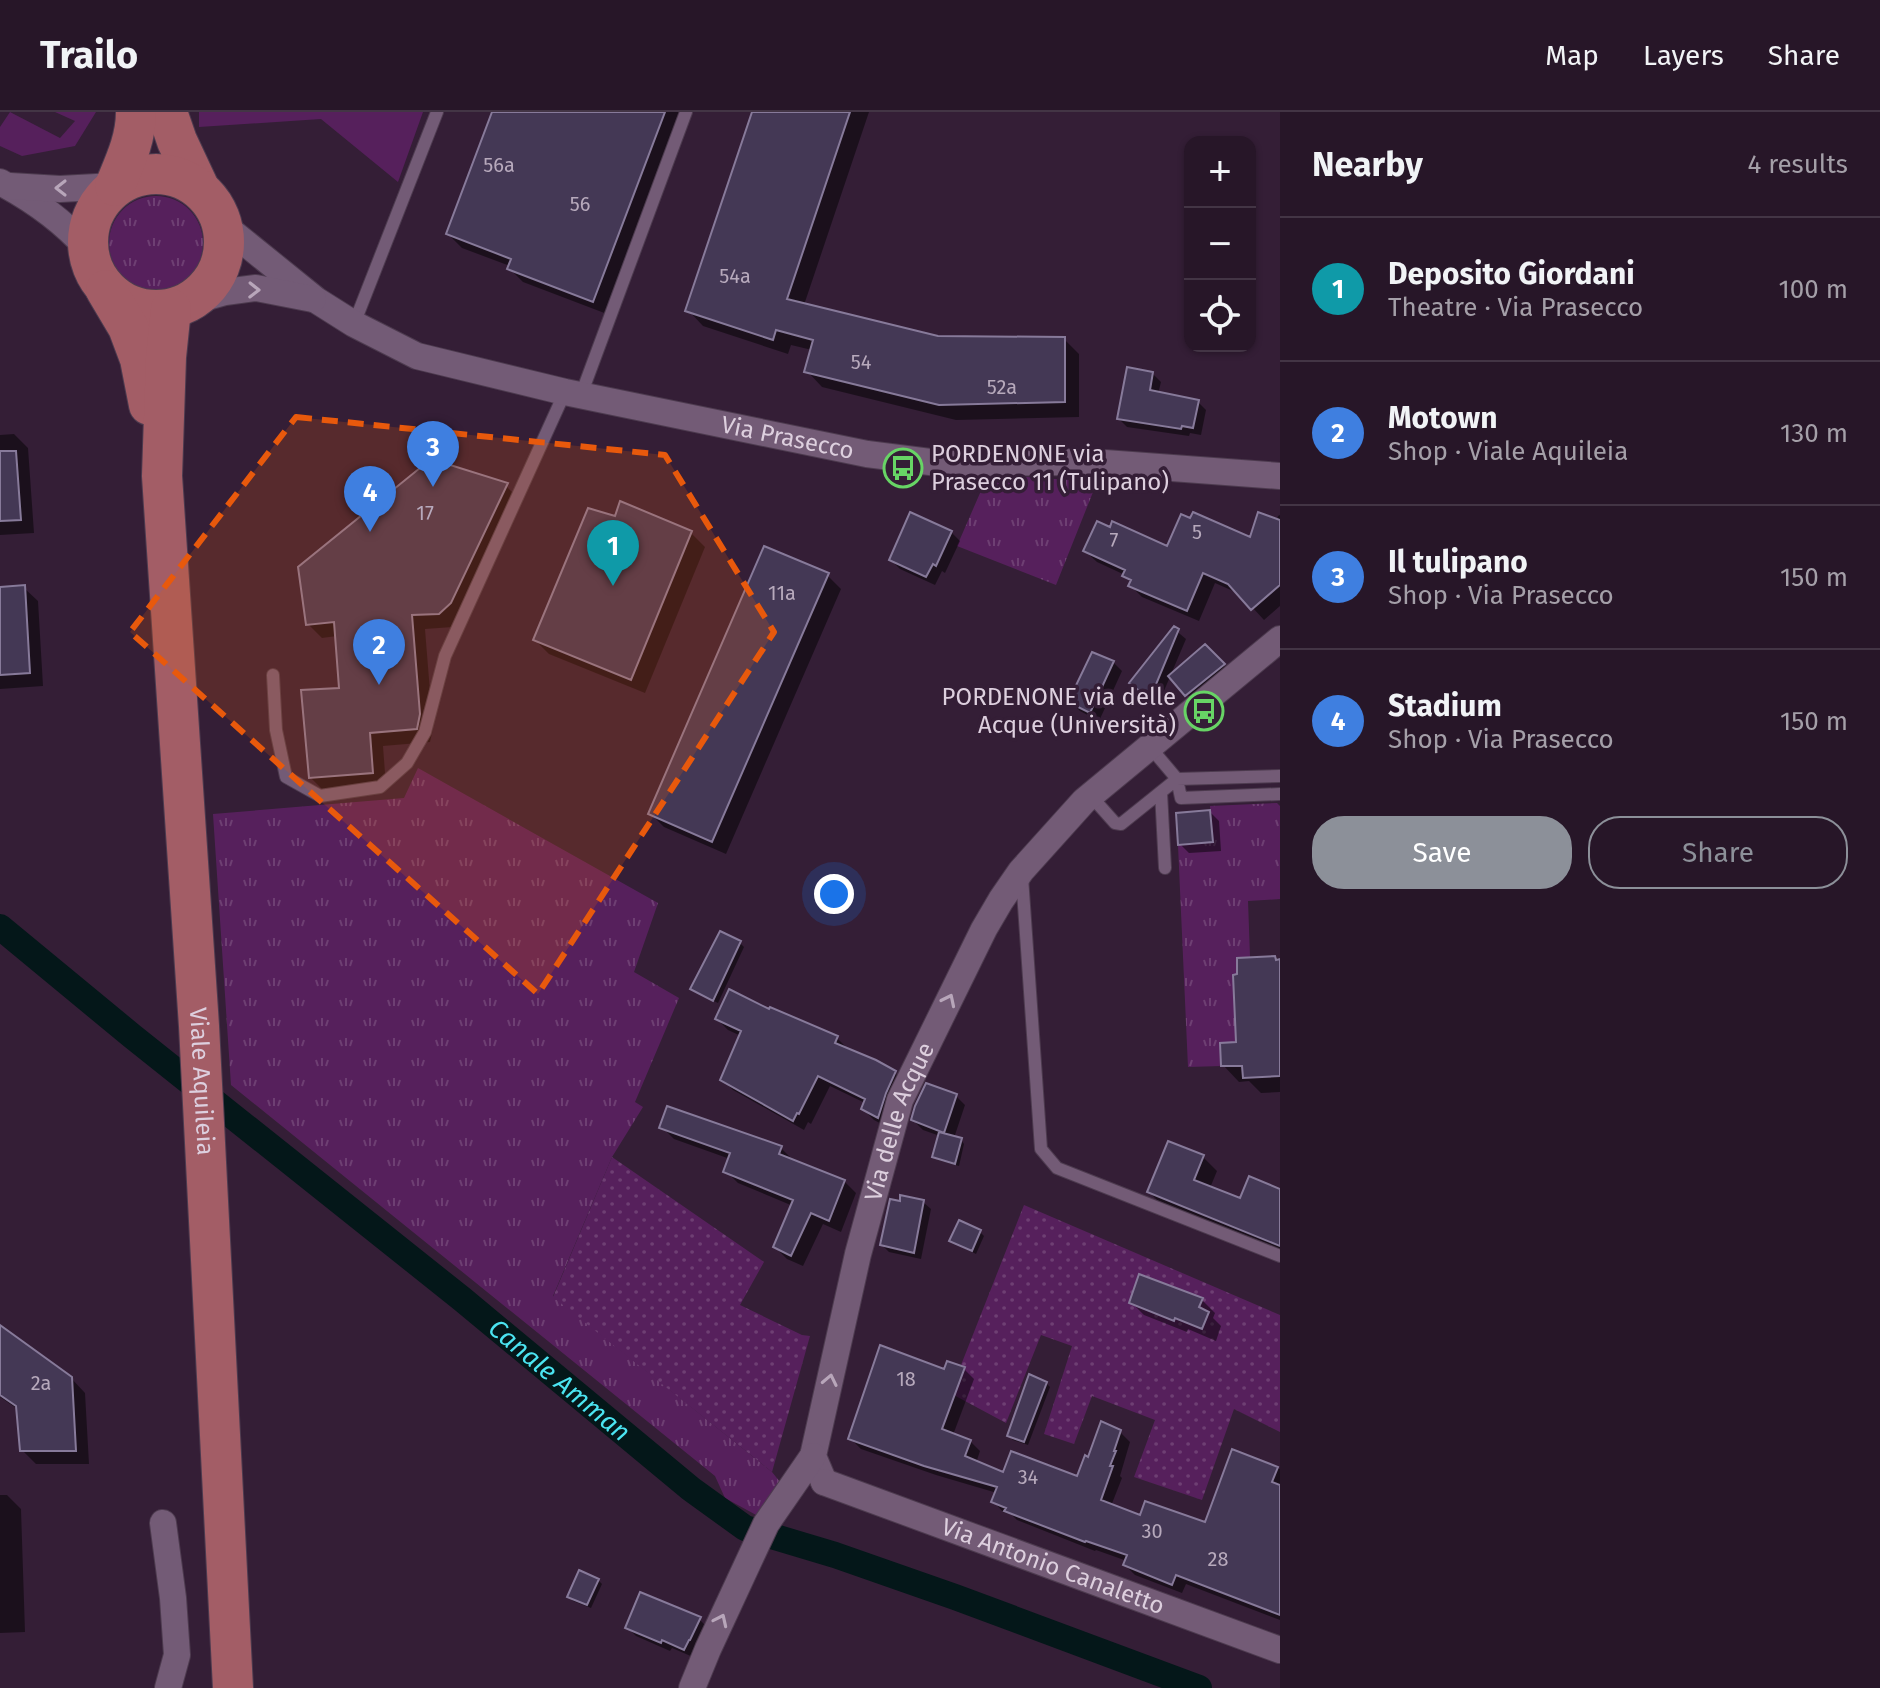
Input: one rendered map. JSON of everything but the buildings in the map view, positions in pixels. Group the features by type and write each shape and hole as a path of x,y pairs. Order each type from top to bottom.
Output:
{"main road":[{"path":"87,248 89,225 99,203 115,186 127,158 136,127 136,112"},
{"path":"106,290 125,304 148,311 182,305 209,286 220,267 225,246 222,224 213,204 199,188 167,112"},
{"path":"115,186 136,176 158,173 179,177 199,188"},
{"name":"Viale Aquileia","path":"87,248 93,271 128,327 140,359 162,476"},
{"name":"Viale Aquileia","path":"182,305 166,357 162,476 199,1026 231,1684"}],"street":[{"path":"3,184 60,189 115,186"},
{"path":"3,184 69,229 87,248"},
{"name":"Via Prasecco","path":"222,224 316,300 354,324 417,356 573,394 867,454 938,463 1091,462 1280,476"},
{"name":"Via Prasecco","path":"182,305 225,292 256,288 316,300"},
{"name":"Via delle Acque","path":"813,1456 858,1254 900,1100 984,929 1021,871 1088,799 1280,639"},
{"path":"770,1518 824,1482 813,1456"},
{"path":"692,1688 770,1518 813,1456"},
{"name":"Via Antonio Canaletto","path":"824,1482 1280,1650"},
{"path":"163,1523 177,1655 168,1688"}],"lane":[{"path":"354,324 437,112"},
{"path":"273,675 276,730 286,777 320,796 380,787 407,763 425,732 445,656 573,394 686,112"},
{"path":"1150,747 1177,779 1181,798 1280,794"},
{"path":"1088,799 1115,823 1121,824 1177,779 1280,776"},
{"path":"1161,792 1165,868"},
{"path":"1021,871 1041,1149 1057,1168 1280,1256"}],"highlighted area":[{"path":"296,417 665,455 774,632 538,994 130,632"}],"green space":[{"path":"10,112 60,138 75,121 55,112 96,112 75,146 22,156 0,146 0,127"},
{"path":"199,112 423,112 398,182 321,119 199,127"},
{"path":"156,196 174,200 189,210 199,225 203,243 199,261 189,276 174,286 156,290 138,286 123,276 113,261 109,243 113,225 123,210 138,200"},
{"path":"998,475 1097,482 1056,585 957,546 987,477"},
{"path":"418,768 658,903 634,972 679,998 635,1102 643,1107 612,1157 553,1296 772,1472 780,1482 758,1516 725,1498 715,1476 231,1085 213,814 404,798"},
{"path":"1277,803 1280,806 1280,899 1248,901 1250,957 1237,958 1245,1042 1220,1043 1221,1066 1188,1067 1178,845 1213,842 1210,806"},
{"path":"612,1157 764,1262 740,1305 810,1336 772,1472 553,1297"},
{"path":"1024,1205 1280,1315 1280,1432 1234,1409 1202,1500 1134,1477 1155,1420 1092,1396 1074,1444 1044,1434 1072,1346 1041,1335 1006,1423 950,1393"}],"waterway":[{"name":"Canale Amman","path":"0,927 462,1299 691,1489 745,1528 835,1555 955,1597 1199,1688"}],"place":[{"name":"PORDENONE via Prasecco 11 (Tulipano)","path":"903,468"},
{"name":"Il tulipano","path":"433,487"},
{"name":"Stadium","path":"370,532"},
{"name":"Deposito Giordani","path":"613,586"},
{"name":"Motown","path":"379,685"},
{"name":"PORDENONE via delle Acque (Università)","path":"1204,711"}]}
